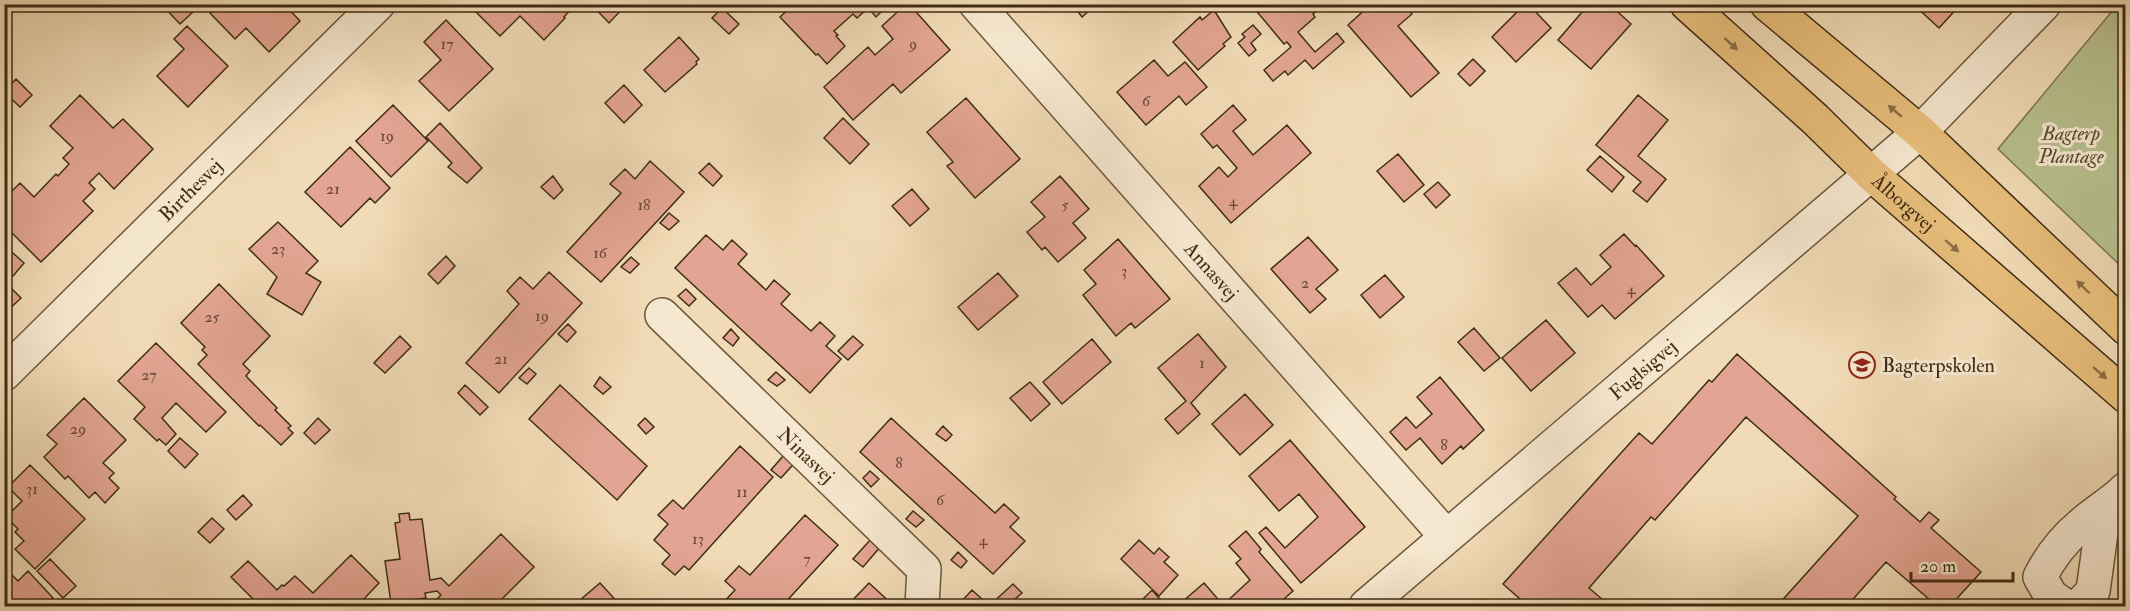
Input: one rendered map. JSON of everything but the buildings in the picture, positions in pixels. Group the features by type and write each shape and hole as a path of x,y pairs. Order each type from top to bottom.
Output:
{"main road":[{"name":"Ålborgvej","path":"1687,4 1815,119 1871,174 2126,396"},
{"path":"1767,4 1920,132 2126,328"}],"street":[{"name":"Birthesvej","path":"4,374 378,4"},
{"name":"Annasvej","path":"976,4 1446,536"},
{"name":"Fuglsigvej","path":"1366,606 1920,132 2044,4"},
{"name":"Ninasvej","path":"662,315 924,569 922,606"},
{"path":"2065,606 2051,596 2040,577 2051,555 2081,524 2120,495"},
{"path":"2079,606 2094,591 2101,533 2120,495"}],"green space":[{"name":"Bagterp Plantage","path":"2118,4 2126,5 2125,270 1998,149"}],"place":[{"name":"Bagterpskolen","path":"1862,365"}]}
